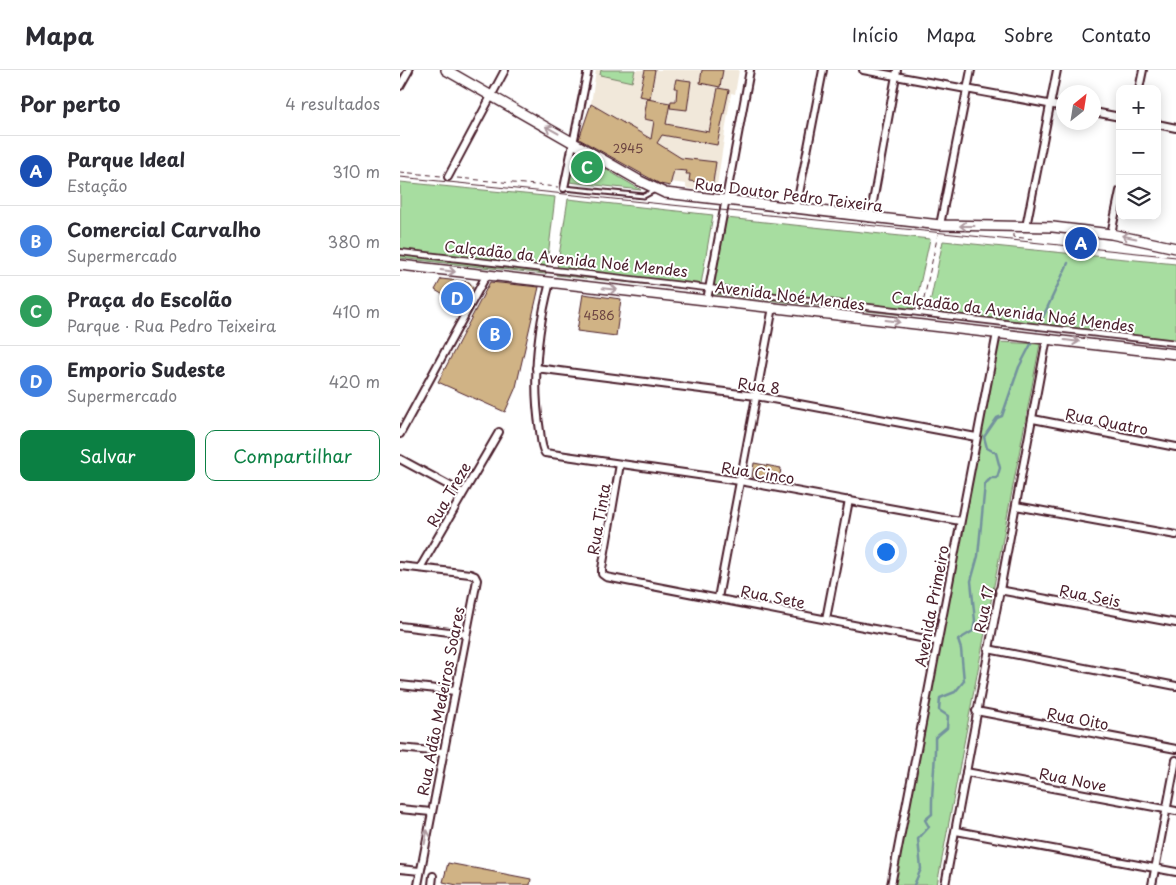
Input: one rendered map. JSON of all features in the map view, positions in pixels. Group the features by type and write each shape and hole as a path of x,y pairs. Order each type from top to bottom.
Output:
{"main road":[{"path":"446,70 655,189"},
{"name":"Rua Doutor Pedro Teixeira","path":"655,189 724,200 940,226 1026,226 1111,234 1176,248"},
{"name":"Avenida Noé Mendes","path":"400,265 1176,354"}],"street":[{"path":"400,86 409,70"},
{"path":"448,177 505,70"},
{"path":"564,188 588,70"},
{"path":"707,300 724,200 750,70"},
{"path":"796,209 822,70"},
{"path":"863,70 896,73 1056,106"},
{"path":"940,226 971,70"},
{"path":"1026,226 1057,70"},
{"path":"1140,85 1143,70"},
{"path":"870,218 896,73"},
{"path":"1101,113 1116,116"},
{"path":"1161,125 1176,128"},
{"path":"1111,234 1116,210"},
{"name":"Calçadão da Avenida Noé Mendes","path":"400,252 1176,343"},
{"path":"400,434 486,276"},
{"path":"536,368 541,322 550,282"},
{"path":"718,598 773,307"},
{"name":"Avenida Primeiro","path":"890,885 936,641 998,333"},
{"name":"Rua 17","path":"945,885 1047,338"},
{"name":"Rua 8","path":"536,368 756,396 976,437"},
{"name":"Rua Cinco","path":"536,368 537,413 542,448 545,453 550,455 740,481 960,521"},
{"name":"Rua Quatro","path":"1033,419 1176,447"},
{"name":"Rua Treze","path":"420,568 499,432"},
{"path":"400,459 463,493"},
{"name":"Rua Tinta","path":"606,577 602,572 620,464"},
{"path":"826,619 849,500"},
{"path":"1016,506 1176,536"},
{"path":"400,566 420,568"},
{"name":"Rua Adão Medeiros Soares","path":"418,885 442,752 477,580 475,576 470,574 420,568"},
{"name":"Rua Sete","path":"606,577 936,641"},
{"name":"Rua Seis","path":"1000,590 1176,623"},
{"path":"400,626 466,634"},
{"path":"988,649 1176,686"},
{"path":"400,685 455,691"},
{"name":"Rua Oito","path":"976,711 1176,749"},
{"path":"400,748 442,752"},
{"path":"1152,885 1176,760"},
{"name":"Rua Nove","path":"966,772 1176,811"},
{"path":"400,809 431,812"},
{"path":"956,831 1176,872"},
{"path":"400,869 420,871"},
{"path":"432,885 433,876"}],"lane":[{"name":"Rua Doutor Pedro Teixeira","path":"564,188 644,196 655,189"}],"path":[{"path":"400,172 564,188"},
{"path":"921,314 940,226"},
{"path":"1013,237 1034,239"}],"shaded area":[{"path":"596,70 739,70 735,94 731,93 716,192 686,188 686,184 671,182 677,156 591,104"}],"green space":[{"path":"601,70 635,70 632,82 600,75"},
{"path":"575,151 641,190 569,182"},
{"path":"400,182 555,197 546,274 400,258"},
{"path":"568,199 713,215 700,290 556,275"},
{"path":"726,218 930,239 913,316 712,294"},
{"path":"943,241 1176,264 1176,345 927,317"},
{"path":"997,342 1040,344 937,885 894,885"}],"building":[{"path":"645,70 655,70 650,98 639,96"},
{"path":"702,70 723,70 720,87 700,83"},
{"path":"676,79 691,81 687,110 670,108 671,101 676,101 677,88 674,88"},
{"path":"718,88 729,90 717,145 662,135 657,143 681,158 716,162 712,189 697,187 698,182 689,181 690,174 686,174 687,171 674,170 670,186 660,184 579,139 591,104 651,139 654,121 644,119 647,99 670,103 666,124 709,132"},
{"path":"441,279 469,282 473,287 462,306 435,290"},
{"path":"490,282 539,287 516,387 505,412 438,382"},
{"path":"583,294 621,299 616,336 577,331"},
{"path":"754,463 781,468 779,482 752,477"},
{"path":"448,863 531,879 530,885 457,885 443,882"}],"waterway":[{"path":"1037,330 1068,263"},
{"path":"914,885 921,869 918,839 929,827 925,820 932,814 935,738 947,728 948,716 939,710 940,698 955,692 964,681 961,649 958,640 973,631 975,621 971,581 978,556 985,484 991,478 997,478 1000,468 996,453 987,448 984,437 997,418 1002,416 1019,367 1031,344"}],"tram line":[{"path":"400,177 1176,257"}],"place":[{"name":"Praça do Escolão","path":"587,167"},
{"name":"Parque Ideal","path":"1081,243"},
{"name":"Emporio Sudeste","path":"457,298"},
{"name":"Comercial Carvalho","path":"495,334"}]}
